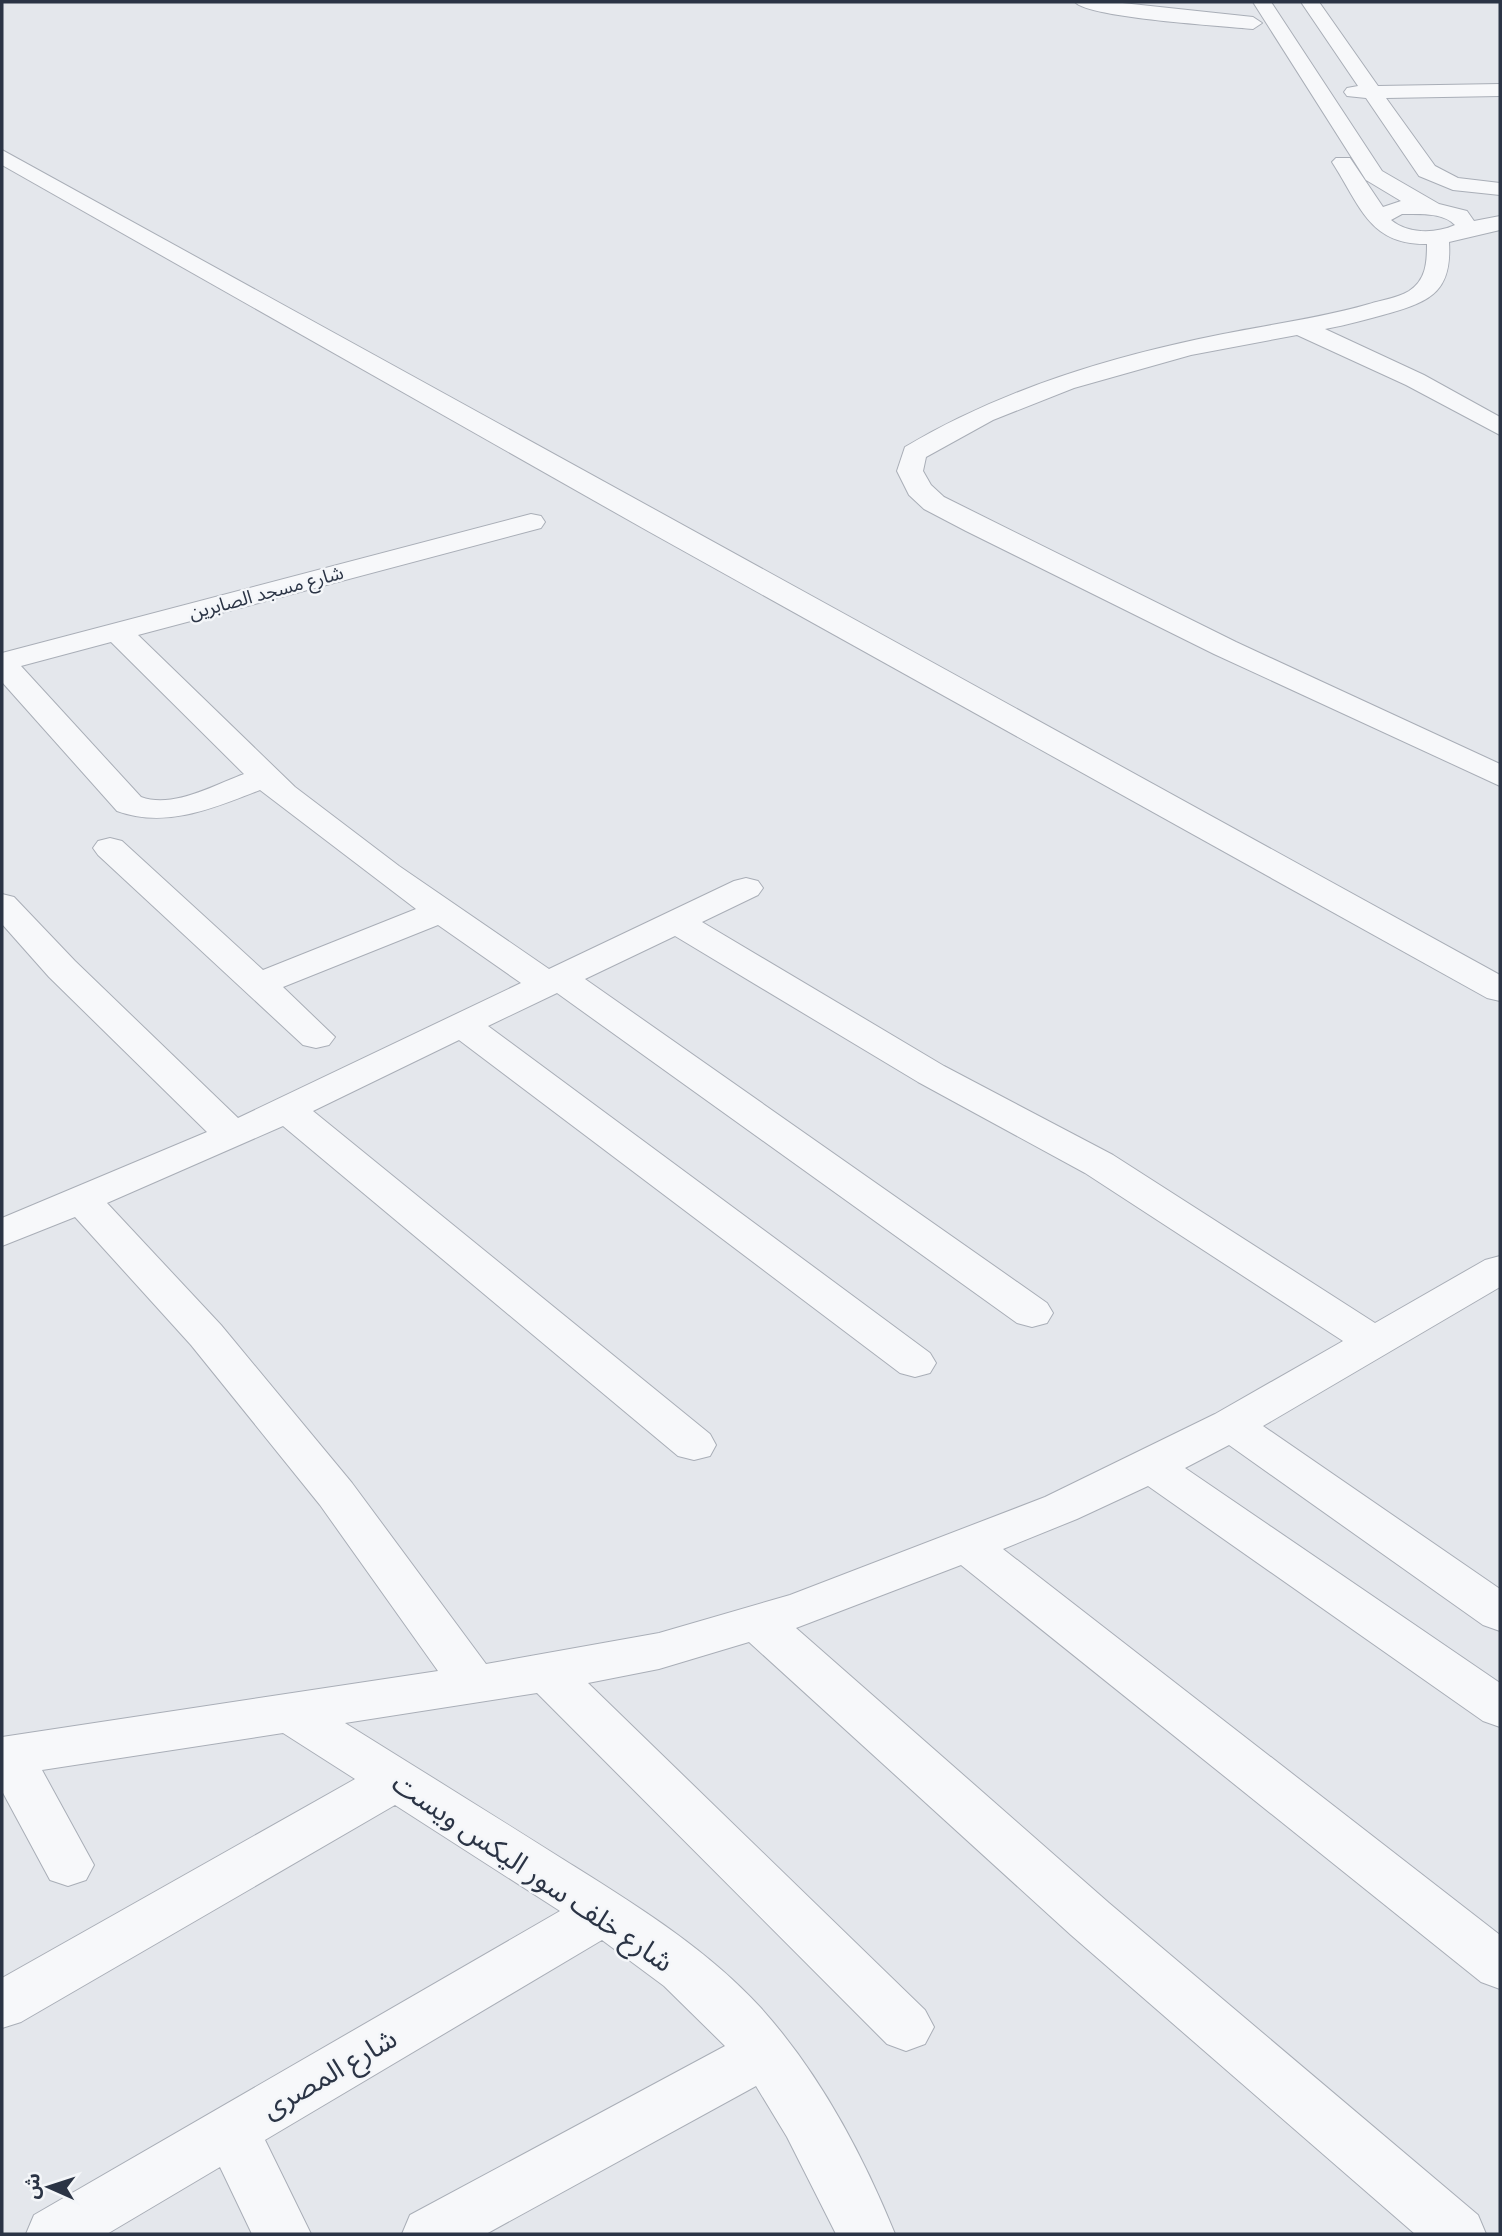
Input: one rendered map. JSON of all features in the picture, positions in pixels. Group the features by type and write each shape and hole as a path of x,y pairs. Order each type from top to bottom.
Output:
{"street":[{"path":"1084,2 1144,13 1252,23"},
{"path":"1239,2 1379,217 1382,226 1399,234 1438,237 1500,223"},
{"path":"1262,2 1374,175 1390,187 1435,209 1459,216 1464,221 1464,229"},
{"path":"1310,2 1431,174 1464,187 1500,189"},
{"path":"1320,92 1500,90"},
{"path":"2,156 668,530 1500,990"},
{"path":"1379,217 1398,208 1500,209"},
{"path":"1438,237 1438,273 1432,285 1417,296 1359,316 1152,357 977,417 914,453 910,471 919,489 934,503 1225,648 1500,776"},
{"path":"1302,328 1415,380 1500,427"},
{"name":"شارع مسجد الصابرين","path":"2,663 531,522"},
{"path":"117,631 265,777 341,839 442,911 552,981 1032,1313"},
{"path":"2,663 129,804 140,810 171,809 265,777"},
{"path":"110,848 316,1037"},
{"path":"2,1233 233,1135 746,888"},
{"path":"2,904 62,969 233,1135"},
{"path":"259,984 442,911"},
{"path":"677,922 922,1068 1099,1164 1375,1342"},
{"path":"462,1025 915,1363"},
{"path":"286,1109 694,1445"},
{"path":"82,1200 206,1335 336,1493 473,1684"},
{"path":"68,1866 5,1756 547,1673 659,1650 759,1623 896,1574 1061,1508 1151,1466 1231,1425 1500,1269"},
{"path":"1231,1425 1500,1613"},
{"path":"1151,1466 1500,1708"},
{"path":"967,1545 1500,1966"},
{"path":"759,1623 1090,1919 1457,2234"},
{"path":"547,1673 906,2027"},
{"name":"شارع خلف سور اليكس ويست","path":"287,1711 604,1912 667,1957 727,2012 764,2053 817,2134 866,2234"},
{"path":"2,2005 396,1780"},
{"name":"شارع المصرى","path":"55,2234 604,1912"},
{"path":"432,2234 764,2053"},
{"path":"231,2131 282,2234"}]}
